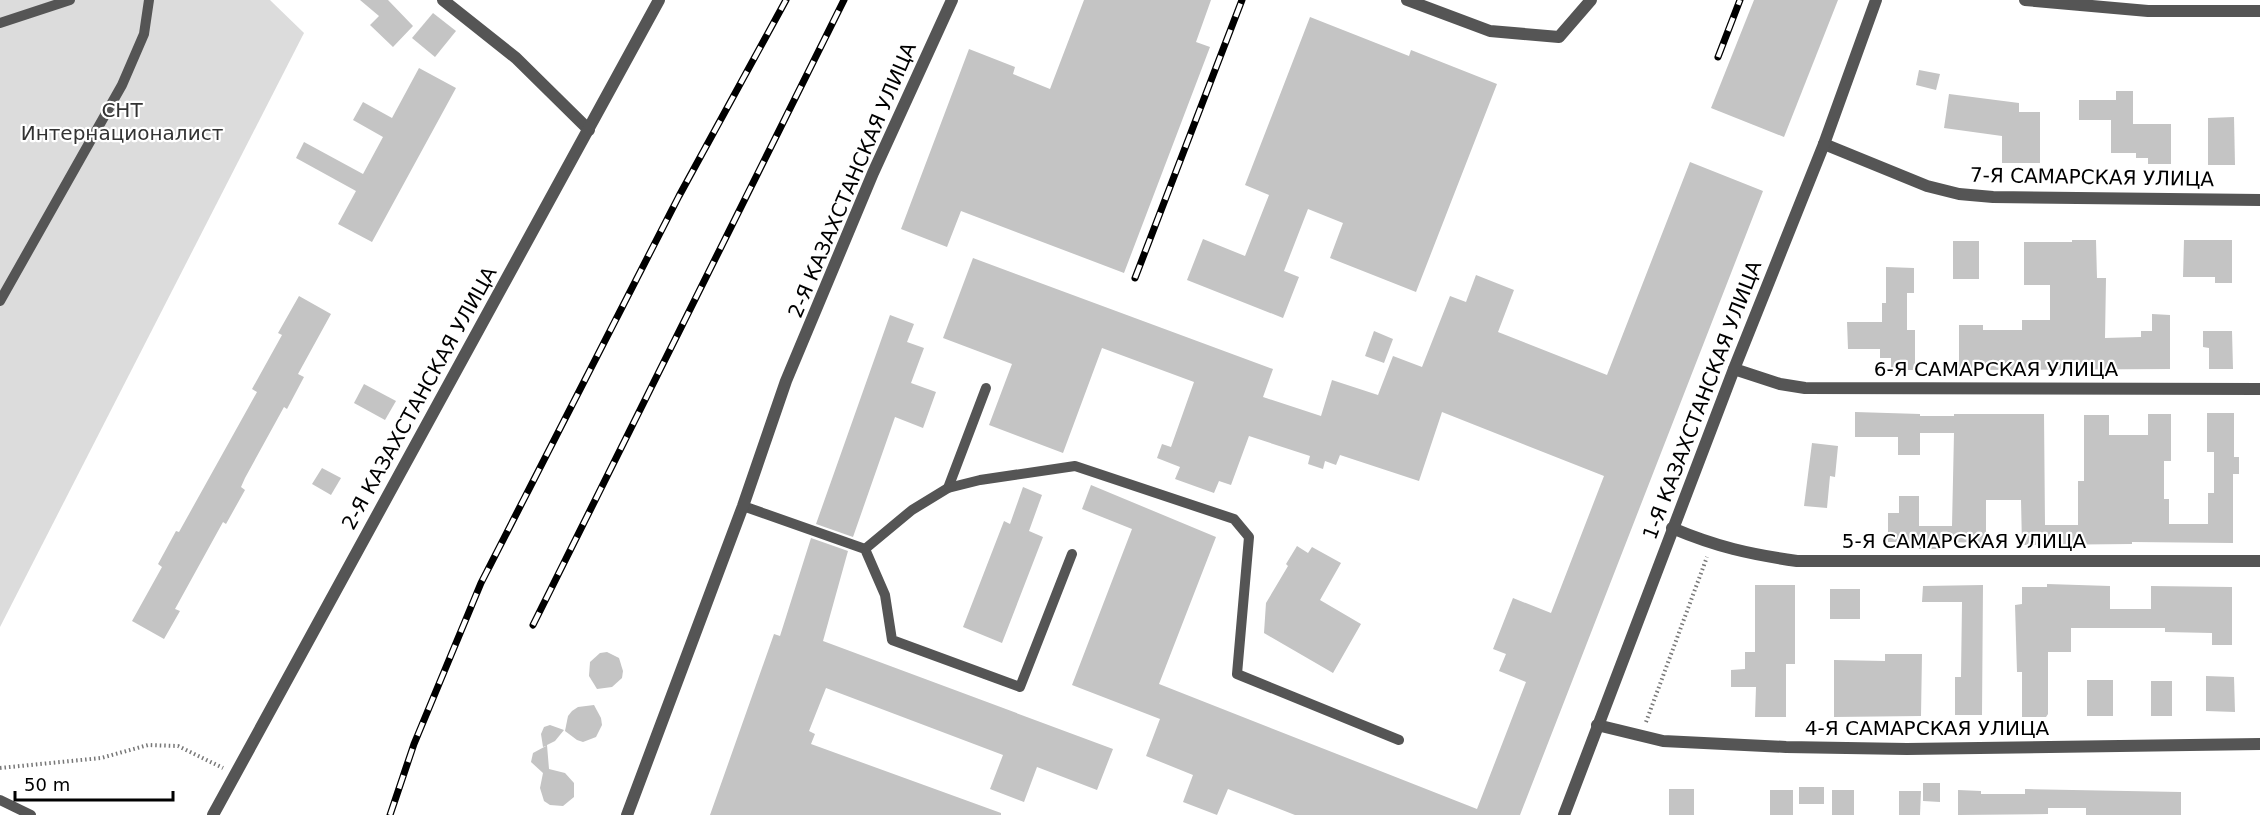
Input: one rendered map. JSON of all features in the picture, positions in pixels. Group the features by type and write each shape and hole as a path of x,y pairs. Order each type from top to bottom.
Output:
{"street":[{"path":"443,0 516,58 589,130"},
{"name":"2-Я КАЗАХСТАНСКАЯ УЛИЦА","path":"213,815 659,0"},
{"name":"2-Я КАЗАХСТАНСКАЯ УЛИЦА","path":"627,815 743,506 791,370 873,173 952,0"},
{"path":"1407,0 1490,31 1559,37 1591,0"},
{"name":"1-Я КАЗАХСТАНСКАЯ УЛИЦА","path":"1564,815 1672,528 1824,144 1876,0"},
{"path":"2025,0 2148,11 2260,11"},
{"name":"7-Я САМАРСКАЯ УЛИЦА","path":"1824,144 1927,186 1959,194 1993,197 2260,200"},
{"name":"6-Я САМАРСКАЯ УЛИЦА","path":"1734,369 1780,384 1805,388 2260,389"},
{"name":"5-Я САМАРСКАЯ УЛИЦА","path":"1672,528 1711,544 1751,555 1797,561 2260,561"},
{"name":"4-Я САМАРСКАЯ УЛИЦА","path":"1597,725 1664,741 1786,747 1907,749 2260,744"}],"lane":[{"path":"0,23 70,0"},
{"path":"0,301 122,85 144,34 149,0"},
{"path":"948,488 986,387"},
{"path":"865,549 912,510 948,488 980,480 1075,466 1234,519 1250,537 1237,674 1399,740"},
{"path":"743,506 865,549 885,595 892,640 1020,687 1072,554"},
{"path":"0,800 31,815"}],"path":[{"path":"1641,737 1711,544"},
{"path":"0,768 101,758 148,745 178,746 235,775"}],"green space":[{"name":"СНТ Интернационалист","path":"0,0 270,0 304,33 0,627"}],"building":[{"path":"360,0 388,0 413,26 393,47 370,25 379,16"},
{"path":"1084,0 1211,0 1196,42 1210,47 1124,273 961,211 947,247 901,229 969,49 1015,67 1013,74 1050,89"},
{"path":"1754,0 1838,0 1784,137 1711,108"},
{"path":"433,13 456,31 435,57 412,38"},
{"path":"1310,17 1409,56 1411,50 1497,84 1416,292 1330,258 1343,223 1308,209 1284,271 1299,277 1283,318 1187,280 1203,239 1245,256 1269,195 1245,185"},
{"path":"419,68 456,88 372,242 338,224 356,191 296,158 304,142 363,174 383,137 353,120 363,102 392,118"},
{"path":"1919,70 1940,74 1936,90 1916,85"},
{"path":"2116,91 2133,91 2133,124 2171,124 2171,164 2148,164 2148,158 2136,158 2136,153 2111,153 2111,120 2079,120 2079,100 2116,100"},
{"path":"1949,94 2019,103 2019,112 2040,112 2040,163 2002,163 2002,136 1944,128"},
{"path":"2234,117 2235,165 2208,165 2208,118"},
{"path":"1690,162 1763,191 1520,815 1295,815 1228,789 1217,815 1183,802 1193,775 1146,756 1160,719 1072,685 1132,529 1082,509 1091,485 1216,537 1159,684 1477,809 1526,682 1499,671 1506,654 1493,649 1513,598 1551,613 1604,476 1442,412 1419,481 1340,455 1336,465 1325,461 1323,469 1308,464 1310,456 1249,436 1231,485 1219,481 1214,493 1175,479 1180,467 1157,458 1162,444 1171,447 1194,382 1102,348 1063,453 989,425 1012,364 943,338 973,258 1273,369 1263,397 1321,416 1332,380 1378,395 1393,356 1422,367 1450,296 1466,302 1476,275 1514,290 1498,332 1607,375"},
{"path":"2072,240 2096,240 2097,278 2106,278 2105,338 2141,337 2141,331 2152,331 2152,314 2170,315 2170,369 1959,370 1959,325 1983,325 1983,330 2022,330 2022,320 2050,320 2050,285 2024,285 2024,242 2072,242"},
{"path":"2184,240 2232,240 2232,283 2215,283 2215,277 2183,277"},
{"path":"1953,241 1979,241 1979,279 1953,279"},
{"path":"1886,267 1914,268 1914,293 1907,293 1907,330 1915,330 1915,370 1891,370 1891,358 1880,358 1880,349 1848,349 1847,322 1882,322 1882,303 1886,303"},
{"path":"299,296 331,314 298,374 304,377 287,409 284,407 245,478 241,487 245,490 226,524 223,522 175,609 180,611 164,639 132,621 162,567 158,564 176,531 179,532 257,392 252,389 282,335 278,333"},
{"path":"890,315 914,324 907,342 924,348 911,383 936,392 923,428 895,417 853,537 816,524"},
{"path":"1374,331 1393,339 1384,363 1365,356"},
{"path":"2203,331 2232,331 2233,369 2209,369 2209,348 2203,347"},
{"path":"364,384 396,401 385,420 354,403"},
{"path":"1855,412 1920,414 1920,416 2044,414 2045,525 2078,525 2078,481 2084,481 2084,415 2109,415 2109,435 2148,435 2148,414 2171,414 2171,461 2164,461 2164,499 2169,499 2169,524 2208,524 2208,493 2214,493 2214,452 2207,452 2207,413 2234,413 2234,457 2239,457 2239,474 2233,474 2233,543 2132,542 2132,544 2022,545 2021,500 1986,500 1986,543 1946,542 1946,549 1919,549 1919,542 1888,542 1888,513 1899,513 1899,496 1919,496 1919,526 1952,526 1954,433 1920,433 1920,455 1898,455 1898,437 1855,437"},
{"path":"1812,443 1838,446 1835,477 1830,476 1827,508 1804,506"},
{"path":"322,468 341,478 331,495 312,484"},
{"path":"1023,487 1042,495 1029,531 1043,537 1002,643 963,627 1004,521 1010,524"},
{"path":"811,538 848,551 823,641 1113,749 1097,790 1037,767 1024,802 990,789 1003,755 826,688 809,731 815,734 811,744 1001,813 1001,815 710,815 774,634 780,636"},
{"path":"1297,546 1308,553 1312,547 1341,563 1320,600 1361,624 1333,673 1264,633 1266,603"},
{"path":"2047,584 2110,586 2110,609 2151,609 2151,586 2232,587 2232,645 2212,645 2212,633 2165,632 2165,628 2071,628 2071,652 2048,652 2048,714 2046,717 2022,717 2022,672 2017,672 2015,605 2022,604 2022,587 2047,587"},
{"path":"1755,585 1795,585 1795,664 1786,664 1786,717 1755,717 1756,687 1731,687 1731,670 1745,669 1745,652 1755,652"},
{"path":"1983,585 1982,715 1955,715 1955,677 1961,677 1962,602 1922,602 1923,586"},
{"path":"1830,589 1860,589 1860,619 1830,619"},
{"path":"607,652 619,658 623,671 622,678 612,687 597,689 589,676 590,662 600,653"},
{"path":"1885,654 1922,654 1921,716 1834,717 1834,660 1885,661"},
{"path":"2206,676 2234,677 2235,712 2206,711"},
{"path":"2087,680 2113,680 2113,716 2087,716"},
{"path":"2151,681 2172,681 2172,716 2151,716"},
{"path":"594,705 602,725 596,737 583,742 565,731 568,716 572,711 578,707"},
{"path":"550,725 564,730 555,741 547,745 549,769 565,773 574,783 574,797 563,806 550,805 544,801 540,788 543,773 531,762 533,753 546,746 543,747 541,734 544,727"},
{"path":"1923,783 1940,783 1940,802 1923,801"},
{"path":"1799,787 1824,787 1824,804 1799,804"},
{"path":"1669,789 1694,789 1694,815 1669,815"},
{"path":"2025,789 2181,792 2181,815 2086,815 2086,808 2048,808 2048,814 1958,815 1958,790 1981,791 1981,794 2025,794"},
{"path":"1770,790 1793,790 1793,815 1770,815"},
{"path":"1832,790 1854,790 1854,815 1832,815"},
{"path":"1899,791 1921,791 1920,815 1899,815"}],"railway":[{"path":"390,815 414,744 481,583 679,196 786,0"},
{"path":"533,625 844,0"},
{"path":"1135,278 1242,0"},
{"path":"1718,57 1740,0"}]}
